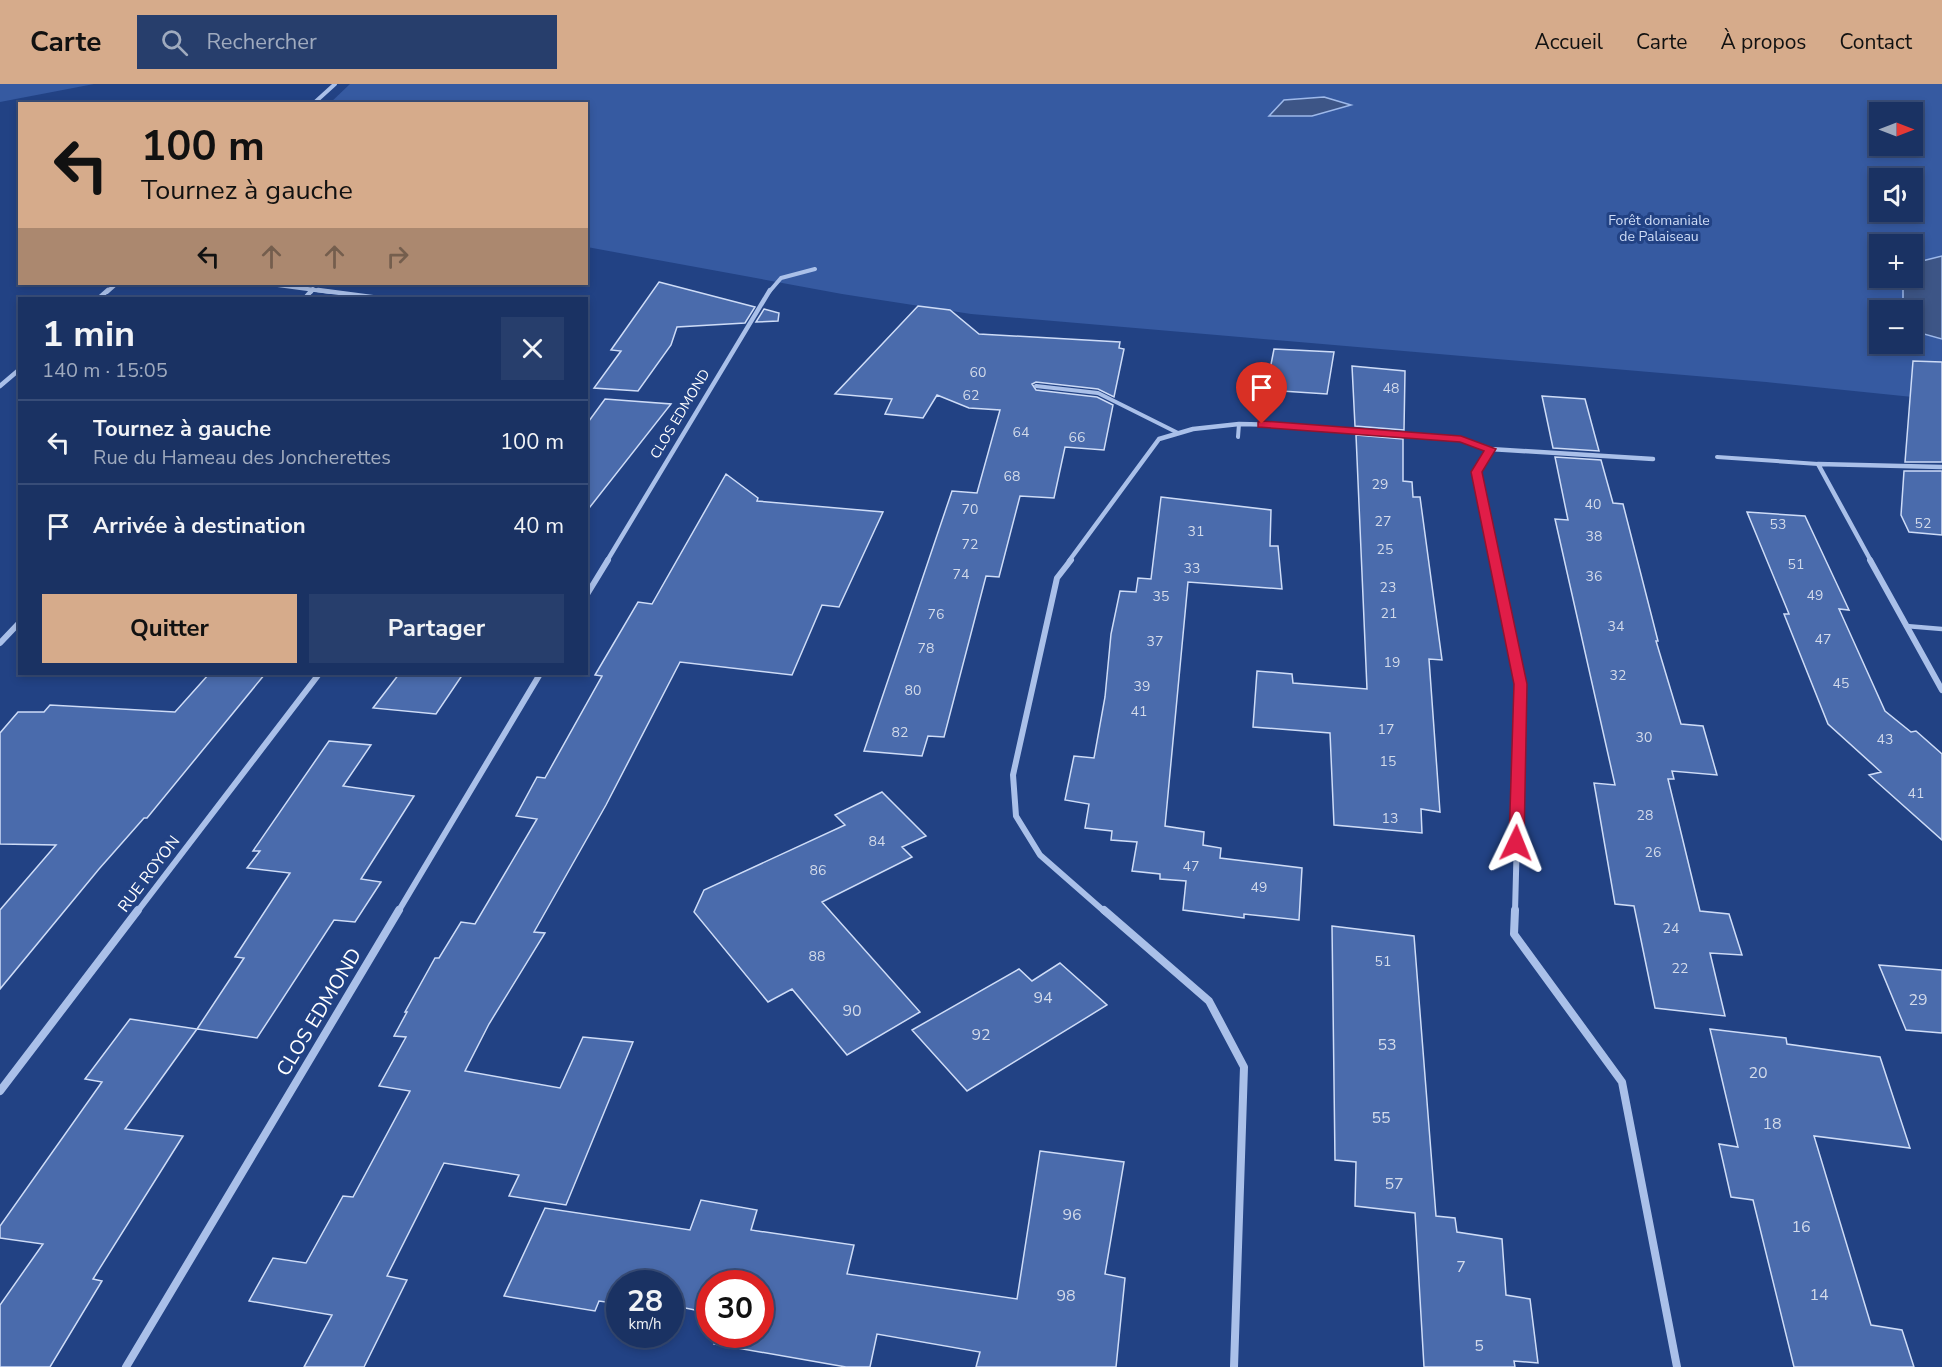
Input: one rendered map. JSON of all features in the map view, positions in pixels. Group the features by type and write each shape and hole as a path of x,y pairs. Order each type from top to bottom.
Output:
{"street":[{"path":"315,102 335,84"},
{"name":"CLOS EDMOND","path":"588,593 768,293 781,278 815,269"},
{"path":"100,297 115,285"},
{"path":"277,285 371,297"},
{"path":"306,297 313,290"},
{"path":"0,386 18,371"},
{"path":"1234,1367 1244,1067 1209,1000 1040,855 1016,816 1013,775 1057,578 1159,439 1193,429 1239,424 1461,439 1491,449 1653,459"},
{"path":"1491,449 1476,472 1521,684 1514,934 1622,1082 1677,1367"},
{"path":"1942,467 1818,464 1942,690"},
{"path":"0,644 18,624"},
{"name":"RUE ROYON","path":"0,1091 318,675"},
{"name":"CLOS EDMOND","path":"126,1367 539,675"}],"lane":[{"path":"1036,386 1098,393 1178,433"},
{"path":"1238,437 1239,424"},
{"path":"1717,457 1818,464"},
{"path":"1906,626 1942,629"}],"green space":[{"path":"0,84 94,84 0,102"},
{"name":"Forêt domaniale de Palaiseau","path":"350,84 1942,84 1942,400 1766,382 971,314 842,294 588,247 588,102 331,102"}],"shaded area":[{"path":"1324,97 1351,105 1312,116 1269,116 1284,100"},
{"path":"1942,256 1942,339 1923,334 1923,300 1903,300 1903,288 1923,288 1923,261"}],"building":[{"path":"659,282 755,307 745,323 677,327 671,345 638,391 594,388 621,351 611,350"},
{"path":"918,306 950,310 979,334 1120,342 1119,348 1124,349 1114,397 1098,389 1036,382 1032,384 1036,390 1097,397 1113,405 1104,450 1065,447 1054,498 1020,496 999,577 986,576 944,737 928,736 922,756 864,751 952,491 977,493 1000,410 969,408 937,395 923,418 885,414 892,399 835,394"},
{"path":"764,309 779,313 778,321 756,322"},
{"path":"1274,349 1334,352 1327,394 1266,390"},
{"path":"1913,361 1942,362 1942,462 1905,462"},
{"path":"1352,366 1405,371 1404,430 1355,426"},
{"path":"1542,396 1585,399 1599,451 1553,448"},
{"path":"605,399 671,404 588,509 588,422"},
{"path":"1356,435 1403,439 1403,481 1412,482 1413,497 1420,497 1442,660 1429,659 1440,812 1421,809 1422,833 1334,825 1330,733 1253,727 1257,671 1292,674 1293,683 1367,689"},
{"path":"1555,457 1601,460 1613,503 1623,504 1658,641 1656,641 1681,724 1703,726 1717,775 1672,771 1674,779 1668,779 1700,911 1729,914 1742,955 1710,953 1725,1016 1655,1008 1634,906 1615,904 1594,783 1615,785 1555,519 1568,520"},
{"path":"1904,471 1942,471 1942,535 1909,532 1901,515"},
{"path":"726,474 758,498 757,501 883,512 839,607 822,605 792,675 680,662 606,805 534,932 545,933 489,1024 465,1071 560,1088 583,1037 633,1042 566,1205 509,1196 519,1175 444,1163 387,1276 407,1280 364,1367 304,1367 332,1315 249,1301 273,1258 306,1263 343,1196 353,1197 410,1091 379,1086 406,1037 394,1036 407,1012 405,1012 435,958 439,958 461,922 475,924 537,819 516,816 537,777 545,778 602,676 595,675 638,602 652,604"},
{"path":"1161,497 1271,510 1270,546 1278,546 1282,589 1188,582 1165,826 1204,832 1203,845 1221,848 1220,858 1302,868 1299,920 1244,914 1244,918 1183,910 1186,881 1160,879 1160,874 1132,871 1137,842 1111,840 1112,831 1085,828 1089,804 1065,800 1074,756 1094,758 1105,697 1111,634 1120,591 1136,592 1138,578 1151,579"},
{"path":"1747,512 1805,516 1849,610 1839,609 1885,711 1911,732 1916,731 1942,754 1942,840 1869,775 1881,772 1828,724 1784,614 1789,614"},
{"path":"208,675 264,675 147,818 144,818 99,869 0,989 0,910 56,845 0,844 0,733 18,712 44,712 50,705 175,712"},
{"path":"398,675 462,675 436,714 373,708"},
{"path":"329,741 371,745 343,786 414,796 361,879 381,882 355,922 334,920 257,1038 197,1029 244,958 235,957 290,873 247,868 260,851 253,851"},
{"path":"882,792 926,836 902,847 912,857 822,902 920,1012 847,1055 792,989 768,1002 694,912 704,890 845,825 835,815"},
{"path":"1332,926 1414,936 1436,1216 1455,1218 1457,1232 1502,1239 1506,1295 1530,1299 1538,1363 1514,1361 1515,1367 1424,1367 1415,1213 1355,1206 1356,1162 1335,1160"},
{"path":"1060,963 1107,1005 967,1091 912,1030 1019,969 1032,981"},
{"path":"1879,965 1942,970 1942,1033 1906,1030"},
{"path":"130,1019 197,1029 125,1129 183,1136 93,1279 102,1281 50,1367 0,1367 0,1305 43,1244 0,1238 0,1226 102,1082 85,1079"},
{"path":"1710,1029 1786,1038 1787,1044 1880,1057 1910,1148 1814,1136 1871,1325 1902,1330 1914,1367 1794,1367 1753,1200 1731,1197 1719,1144 1738,1147"},
{"path":"1040,1151 1124,1162 1105,1274 1125,1278 1116,1367 976,1367 980,1352 877,1334 870,1367 846,1367 737,1348 774,1348 774,1270 696,1270 696,1310 684,1308 684,1270 606,1270 606,1302 599,1301 595,1311 504,1296 545,1208 690,1230 701,1200 757,1210 751,1230 854,1245 847,1274 1017,1299"}],"route":[{"path":"1262,424 1461,439 1491,449 1476,472 1521,684 1516,843"}]}
